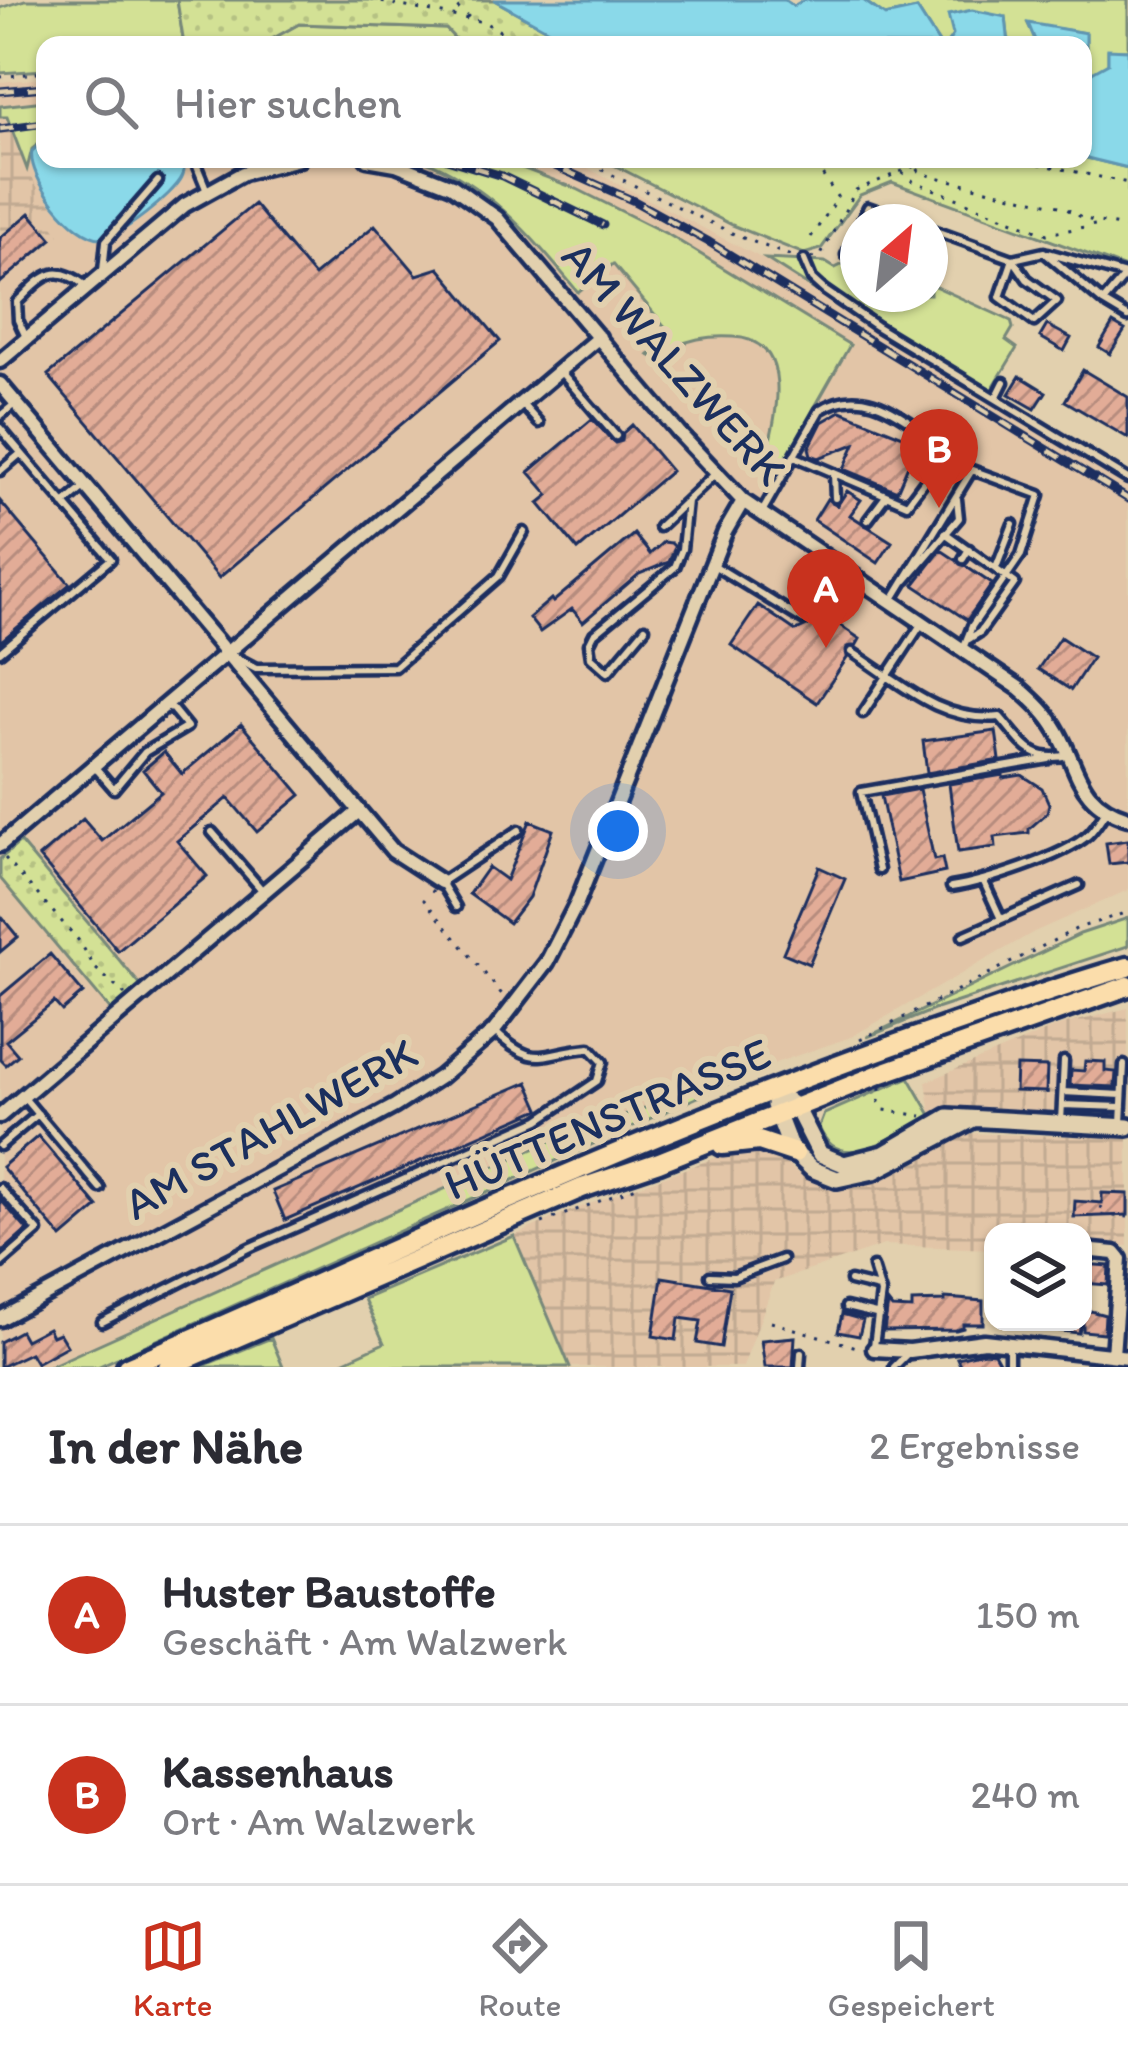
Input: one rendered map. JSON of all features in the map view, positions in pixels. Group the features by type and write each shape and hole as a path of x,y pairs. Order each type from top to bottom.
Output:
{"main road":[{"name":"HÜTTENSTRASSE","path":"127,1367 600,1160 773,1090 1003,1005 1128,968"},
{"name":"HÜTTENSTRASSE","path":"168,1367 551,1200 882,1073 1128,986"},
{"path":"659,1162 743,1140 795,1154"}],"street":[{"path":"2,356 103,274 204,181 260,168"},
{"name":"AM WALZWERK","path":"404,168 478,203 513,233 715,474 743,501 922,622 965,644 1045,711 1088,796 1106,811"},
{"path":"0,848 599,338"},
{"path":"0,384 393,851 441,882"},
{"name":"AM STAHLWERK","path":"1,1317 394,1106 440,1077 514,1009 566,929 712,564 743,501"},
{"path":"1106,811 1128,818"},
{"path":"0,1115 359,812"},
{"path":"773,1090 796,1107 820,1154 844,1164 884,1154 948,1117 1062,1114 1124,1127"},
{"path":"773,1090 775,1114 795,1154 821,1174 854,1178 874,1172 973,1119"},
{"path":"874,1349 910,1351 961,1342 1009,1342 1121,1356 1120,1258 1092,1250"}],"lane":[{"path":"198,168 204,181"},
{"path":"103,274 106,241 158,181"},
{"path":"948,236 1013,259 1044,252 1126,276 1103,302"},
{"path":"1044,252 1128,317"},
{"path":"1013,259 1027,279 1057,301 1034,322 1000,297 1013,259"},
{"path":"804,260 812,279 824,290 1128,479"},
{"path":"27,338 18,320 17,302 35,285 51,272 68,273 87,287"},
{"path":"560,370 616,436"},
{"path":"996,398 1004,382"},
{"path":"760,515 820,410 853,396 879,404 941,442 907,504 794,456"},
{"path":"0,416 16,403"},
{"path":"521,403 538,423"},
{"path":"0,428 111,559 0,652"},
{"path":"0,445 8,438"},
{"path":"0,471 21,454"},
{"path":"934,460 1040,495 1022,555 972,626 965,644"},
{"path":"891,602 972,470"},
{"path":"658,527 715,474"},
{"path":"834,474 836,498"},
{"path":"64,504 86,486"},
{"path":"903,582 958,518 957,495"},
{"path":"868,520 886,496"},
{"path":"646,628 608,672 591,657 589,644 595,634 676,567 686,501"},
{"path":"996,568 1013,524"},
{"path":"226,653 256,668 395,667 499,576 524,532"},
{"path":"945,533 996,568 1004,580 1015,583 980,632 965,644"},
{"path":"962,560 969,549"},
{"path":"712,564 802,620"},
{"path":"862,713 922,622"},
{"path":"851,652 931,706 974,720 1000,717 1032,753 1049,759"},
{"path":"94,765 113,789 145,752 187,727 167,703"},
{"path":"879,870 861,792 1068,754"},
{"path":"950,886 984,882 1088,835 1106,811"},
{"path":"456,908 441,882 520,830"},
{"path":"212,832 264,892"},
{"path":"984,882 1001,919"},
{"path":"963,936 1078,885"},
{"path":"102,1322 251,1247 538,1120 587,1089 603,1071 603,1062 590,1048 545,1058 515,1050 494,1030"},
{"path":"1064,1061 1062,1114 1122,1107"},
{"path":"1124,1065 1124,1127"},
{"path":"1063,1092 1123,1095"},
{"path":"22,1096 100,1188"},
{"path":"0,1146 38,1114"},
{"path":"0,1188 38,1231 0,1264"},
{"path":"710,1276 734,1277 782,1258"},
{"path":"873,1267 880,1315 874,1349"},
{"path":"850,1281 879,1288"},
{"path":"846,1307 880,1315"},
{"path":"1009,1342 1009,1367"},
{"path":"894,1367 910,1351"},
{"path":"800,1367 801,1353"}],"path":[{"path":"370,0 471,20 510,36"},
{"path":"448,0 471,20"},
{"path":"0,76 36,73"},
{"path":"598,168 738,236 804,260 821,255 856,190 908,168"},
{"path":"811,237 838,198 818,168"},
{"path":"919,168 952,182 1063,207 1085,219 1128,228"},
{"path":"1058,168 1128,183"},
{"path":"901,171 913,181 1047,234 1106,223"},
{"path":"0,848 80,942 95,968 133,1003"},
{"path":"441,882 424,899 514,1009"},
{"path":"855,1042 1078,928 1128,912"},
{"path":"882,1073 879,1094 884,1110 948,1117"},
{"path":"1046,1078 1048,1100"},
{"path":"1102,1206 1099,1215 1128,1217"},
{"path":"771,1322 874,1349"}],"shaded area":[{"path":"36,79 36,168 587,168 790,273 840,307 840,312 848,312 1128,487 1128,890 1034,932 851,1037 560,1137 45,1367 0,1367 0,82"},
{"path":"36,102 36,146 27,161 35,184 57,210 48,219 59,234 0,283 0,106"},
{"path":"1128,1008 1128,1118 931,1113 926,1082 1058,1026"},
{"path":"960,1133 1128,1138 1128,1246 1092,1244 1092,1223 984,1223 984,1249 884,1245 774,1282 743,1367 570,1367 514,1236 739,1149 772,1153 798,1173 842,1187 880,1179 914,1154"}],"green space":[{"path":"25,0 177,0 183,36 36,36 36,71 0,73 0,8"},
{"path":"177,0 494,0 565,36 453,36 446,29 299,24 277,36 183,36"},
{"path":"863,0 1128,0 1128,50 1108,50 1108,64 1092,80 1092,36 1086,33 1028,24 1034,36 1008,36 1006,17 952,36 934,36 917,9 885,16"},
{"path":"299,24 446,29 453,36 277,36"},
{"path":"36,102 36,146 27,169 7,117 0,117 0,106"},
{"path":"1092,159 1128,168 1128,269 892,182 860,195 854,204 840,204 840,223 821,249 804,254 732,225 620,168 1092,168"},
{"path":"441,168 522,168 577,189 669,235 850,345 783,463 766,456 777,383 766,351 753,341 719,337 683,343 677,346 678,354 663,361 649,355 671,334 613,264 578,292 489,198"},
{"path":"766,259 825,262 840,266 840,306"},
{"path":"948,292 1011,321 1013,328 1006,340 1017,348 986,399 849,312 948,312"},
{"path":"20,842 142,987 112,1012 0,878 0,859"},
{"path":"1128,918 1128,946 936,1009 867,1037 1080,934"},
{"path":"767,1066 97,1367 48,1367 560,1137"},
{"path":"909,1077 931,1115 871,1147 855,1151 828,1142 819,1127 824,1114"},
{"path":"753,1107 756,1115 747,1119 546,1195 144,1367 560,1184"},
{"path":"514,1236 570,1367 332,1367 384,1343 364,1299"},
{"path":"271,1338 283,1367 200,1367"}],"water":[{"path":"494,0 785,0 793,6 804,0 863,0 885,16 917,9 934,36 565,36"},
{"path":"972,10 1006,17 1008,36 952,36 948,15"},
{"path":"1028,23 1086,33 1086,36 1033,36"},
{"path":"1108,49 1128,50 1128,168 1092,159 1092,72 1108,63"},
{"path":"36,148 36,168 184,168 169,194 133,223 102,238 79,228 55,205 37,176 32,151"}],"building":[{"path":"254,204 314,276 375,225 417,275 439,268 500,341 219,578 48,375"},
{"path":"30,213 52,239 0,283 0,238"},
{"path":"1113,323 1125,330 1110,354 1099,347"},
{"path":"1047,325 1071,338 1064,351 1040,337"},
{"path":"1083,370 1128,397 1128,438 1065,401"},
{"path":"1020,376 1046,392 1035,409 1009,394"},
{"path":"841,411 918,442 897,491 844,469 855,444 819,458 811,455 809,448 822,422"},
{"path":"592,419 615,443 622,441 632,425 671,471 578,550 539,503 549,495 529,472"},
{"path":"847,491 861,500 850,515 892,542 878,563 814,520 827,499 837,506"},
{"path":"0,501 70,584 0,642"},
{"path":"634,534 650,554 663,542 671,543 675,547 669,562 639,574 583,622 572,609 540,632 529,618"},
{"path":"941,550 992,584 967,620 914,585"},
{"path":"758,605 796,631 809,625 807,614 812,606 860,639 856,646 847,647 847,658 817,703 731,645"},
{"path":"1060,637 1092,658 1071,690 1038,669"},
{"path":"241,724 301,795 257,832 228,798 177,841 207,876 118,951 39,857 83,819 102,841 161,792 143,770 164,752 182,774"},
{"path":"996,731 1000,760 927,773 923,741"},
{"path":"1022,775 1042,788 1049,804 1047,813 1029,833 995,837 996,847 958,852 949,784"},
{"path":"919,789 934,860 942,858 945,872 899,882 881,796"},
{"path":"530,821 553,830 529,897 509,923 469,894 488,867 506,880"},
{"path":"1128,840 1128,862 1109,864 1106,843"},
{"path":"819,867 845,879 809,964 783,953"},
{"path":"0,915 18,937 0,952"},
{"path":"50,954 83,993 62,1011 54,1002 6,1041 18,1055 6,1065 0,1059 0,996"},
{"path":"1085,1061 1105,1062 1105,1071 1116,1072 1115,1087 1070,1085 1071,1070 1084,1071"},
{"path":"1016,1066 1047,1067 1046,1092 1015,1091"},
{"path":"528,1082 540,1109 285,1220 273,1191"},
{"path":"38,1136 98,1207 62,1238 2,1167"},
{"path":"1102,1193 1128,1194 1128,1215 1074,1217 1075,1201 1102,1203"},
{"path":"0,1199 27,1230 0,1254"},
{"path":"1092,1265 1109,1266 1108,1285 1092,1284"},
{"path":"662,1277 730,1288 721,1347 697,1343 701,1321 679,1318 676,1340 653,1336"},
{"path":"983,1301 983,1324 963,1324 956,1330 884,1331 888,1303 892,1308 912,1309 912,1302"},
{"path":"1092,1311 1105,1315 1104,1333 1083,1331 1092,1331"},
{"path":"842,1314 863,1320 859,1336 838,1332"},
{"path":"48,1328 52,1336 59,1333 67,1346 36,1363 30,1353 0,1367 0,1342 20,1331 25,1340"},
{"path":"795,1337 793,1367 765,1367 761,1340"},
{"path":"994,1353 999,1362 991,1367 961,1367 957,1358"}],"railway":[{"path":"0,91 36,88"},
{"path":"0,129 36,124"},
{"path":"476,168 603,225"},
{"path":"559,168 709,242 1128,499"}],"place":[{"name":"Kassenhaus","path":"939,508"},
{"name":"Huster Baustoffe","path":"826,648"}]}
